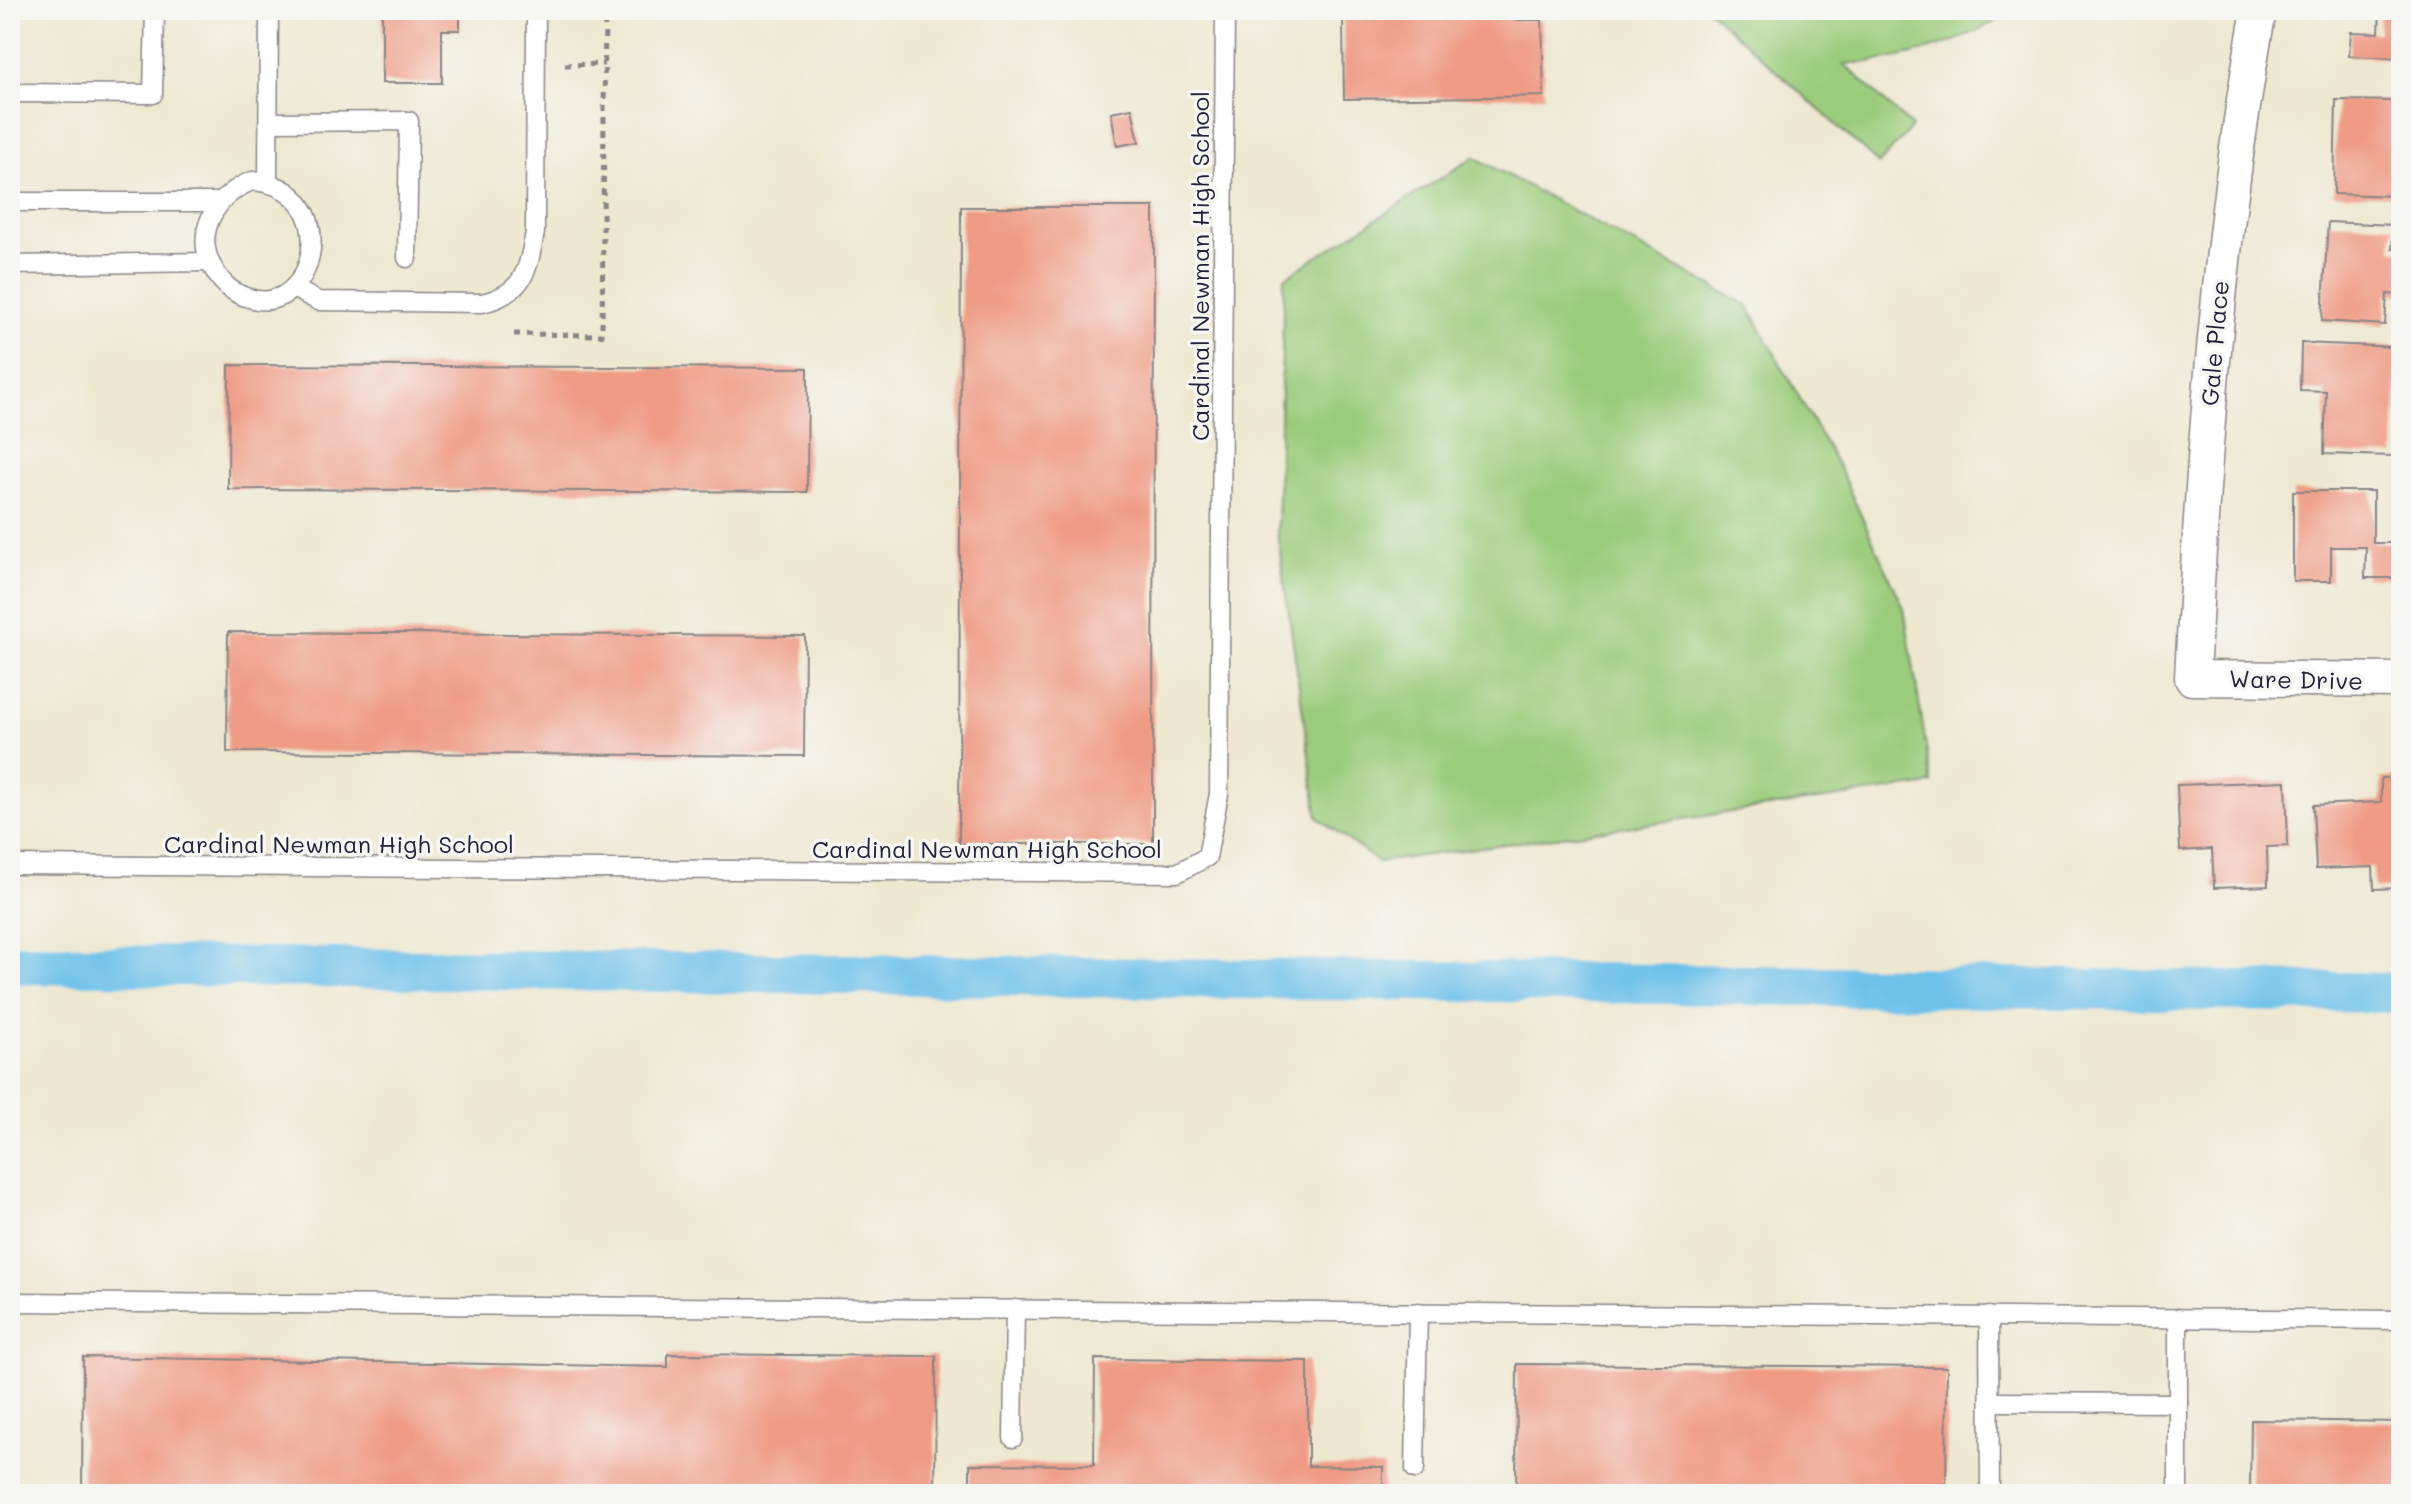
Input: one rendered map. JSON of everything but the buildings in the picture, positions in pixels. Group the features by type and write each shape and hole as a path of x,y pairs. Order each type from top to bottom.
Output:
{"street":[{"name":"Gale Place","path":"2192,678 2202,470 2222,264 2259,10"},
{"name":"Ware Drive","path":"2192,678 2401,680"}],"lane":[{"path":"10,93 153,94 155,10"},
{"path":"268,182 269,10"},
{"path":"293,288 318,301 482,303 503,298 518,287 530,263 535,232 536,10"},
{"name":"Cardinal Newman High School","path":"10,865 1177,873 1207,857 1219,794 1225,10"},
{"path":"269,122 409,121 407,258"},
{"path":"252,181 268,182 291,192 305,208 312,228 312,251 306,272 293,288 275,298 255,300 228,287 209,262 206,241 209,221 218,202 233,188 252,181"},
{"path":"10,202 218,202"},
{"path":"10,265 209,262"},
{"path":"10,1302 2401,1320"},
{"path":"1013,1438 1015,1309"},
{"path":"1415,1469 1418,1312"},
{"path":"1989,1316 1990,1494"},
{"path":"2178,1318 2178,1494"},
{"path":"1990,1402 2178,1403"}],"path":[{"path":"514,334 602,335 605,10"},
{"path":"565,65 605,64"}],"green space":[{"path":"1709,10 1813,10 1853,15 1895,10 2014,10 1974,32 1932,49 1889,59 1844,64 1912,127 1879,164"},
{"path":"1474,157 1748,306 1840,470 1904,608 1932,784 1378,862 1318,818 1277,531 1284,278"}],"waterway":[{"path":"10,964 2401,993"}]}
